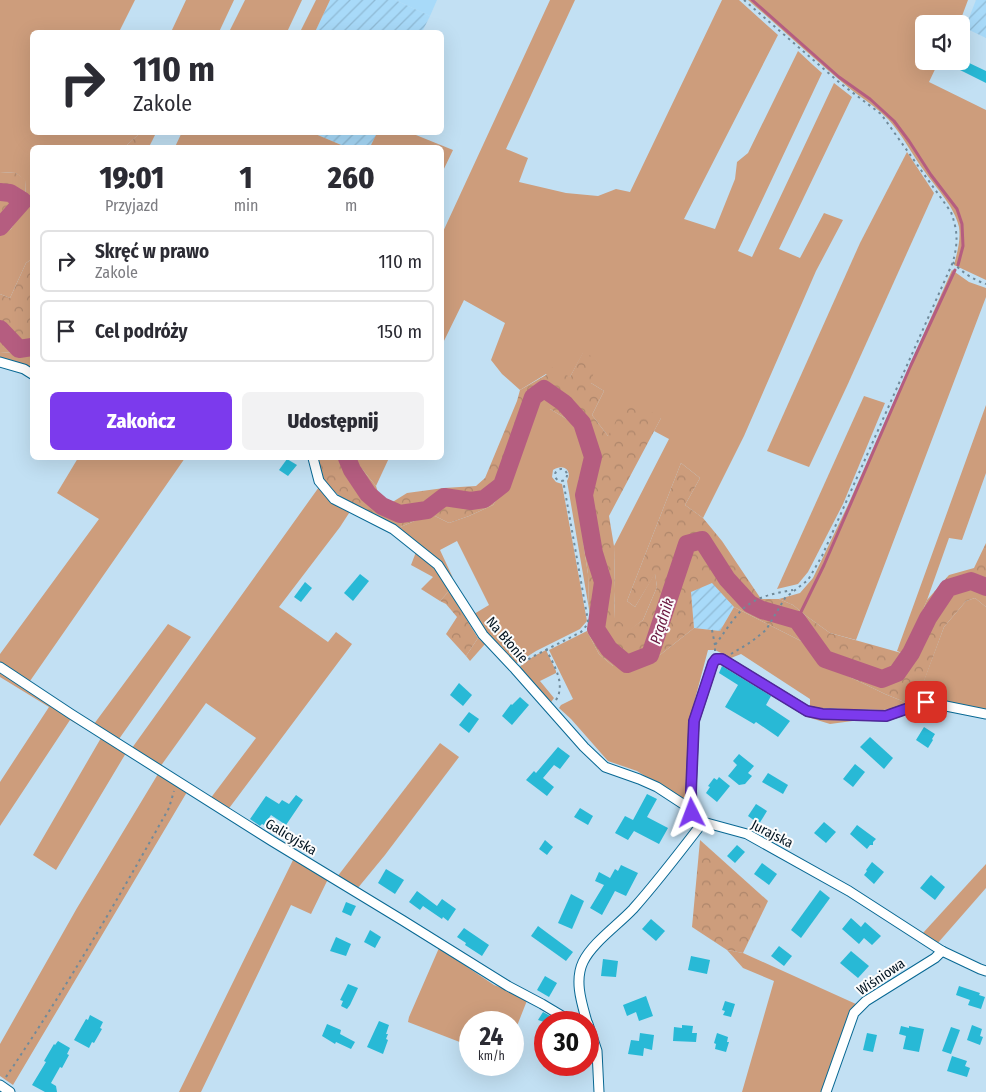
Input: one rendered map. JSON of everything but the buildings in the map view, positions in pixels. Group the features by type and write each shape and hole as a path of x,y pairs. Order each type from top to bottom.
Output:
{"street":[{"path":"0,362 24,369 30,373"},
{"name":"Na Błonie","path":"313,460 319,481 334,499 393,529 438,565 483,636 584,747 605,767 656,787 683,804 703,822"},
{"path":"692,813 694,721 713,663 719,659 807,711 822,714 886,716 926,702 986,714"},
{"name":"Galicyjska","path":"0,667 276,844 508,986 554,1011"},
{"path":"584,1011 580,995 579,979 582,963 591,950 631,911 658,881 703,822"},
{"name":"Jurajska","path":"703,822 746,834 849,891 942,951 980,970 986,971"},
{"name":"Wiśniowa","path":"826,1092 854,1013 866,1001 935,958 942,951"},
{"path":"598,1076 599,1092"},
{"path":"0,1085 10,1092"}],"path":[{"path":"715,645 743,608 760,598 802,586 808,580 822,556 953,262 957,247 956,226 951,212 881,114 840,83 744,0"},
{"path":"953,262 958,269 986,284"},
{"path":"515,669 546,649 581,632 587,625 588,621 563,480 566,472 563,469 559,469 555,473 555,477 563,480"},
{"path":"712,630 715,645 714,654 719,659 757,638 766,630 785,598 795,589"},
{"path":"546,649 558,672 560,694 550,710"},
{"path":"0,1085 34,1036 110,913 170,808 177,782"}],"shaded area":[{"path":"330,0 395,0 430,16 423,30 316,30"},
{"path":"395,0 437,0 430,16"},
{"path":"976,0 986,0 986,38 970,30 970,15"},
{"path":"318,135 376,135 371,145 341,145"},
{"path":"712,582 734,607 720,631 694,628 691,592"}],"green space":[{"path":"0,0 135,0 120,30 30,30 30,135 138,135 127,145 30,145 30,260 26,263 10,298 0,294 0,236 11,229 25,205 26,181 16,173 0,172"},
{"path":"186,0 234,0 220,30 172,30"},
{"path":"245,0 302,0 288,30 230,30"},
{"path":"316,0 330,0 316,30 301,30"},
{"path":"550,0 575,0 506,149 528,158 519,182 566,193 598,196 616,189 630,192 722,0 739,0 778,35 684,219 715,229 735,179 737,162 748,153 798,51 822,73 738,251 752,257 834,83 852,97 779,249 800,258 824,213 843,220 816,271 744,436 703,518 685,505 700,478 681,463 627,601 635,607 655,573 657,587 643,620 630,630 614,619 614,546 669,439 654,431 661,418 608,436 592,415 604,391 591,383 583,353 570,377 546,374 520,390 502,374 491,360 505,323 464,300 444,341 444,230"},
{"path":"748,0 968,0 962,15 915,15 915,70 935,70 929,82 986,110 986,280 954,265 959,237 957,219 945,198 920,165 903,138 879,110 836,77"},
{"path":"138,135 155,135 150,145 127,145"},
{"path":"181,135 318,135 341,145 176,145"},
{"path":"376,135 416,135 441,145 371,145"},
{"path":"444,146 453,150 444,169"},
{"path":"907,152 934,193 847,386 809,467 767,451 860,243"},
{"path":"0,172 16,173 26,180 25,205 11,229 0,236"},
{"path":"30,260 30,351 0,353 0,294 10,298 26,263"},
{"path":"952,270 969,282 986,288 986,297 856,640 830,633 793,605 779,599 800,593 813,578 848,505"},
{"path":"30,351 30,369 0,357 0,353"},
{"path":"583,352 597,359 591,383 604,391 592,415 608,436 628,398 661,418 609,516 614,546 614,618 630,629 643,620 657,587 655,574 635,607 627,601 681,463 700,478 685,505 703,518 722,541 761,599 779,599 793,605 830,633 905,654 927,600 949,575 974,568 986,543 986,607 975,598 966,601 944,627 920,692 907,703 823,664 803,642 734,607 712,583 691,592 694,628 647,665 634,670 613,666 599,654 587,631 591,622 578,481 586,458 582,439 570,421 550,409 536,409 524,430 509,479 493,505 449,523 431,514 398,528 347,501 324,481 318,460 355,460 376,486 379,496 391,503 407,493 476,486 485,478 520,390 546,375 551,367 570,377"},
{"path":"864,396 885,403 843,504 808,572 798,584 777,589"},
{"path":"986,405 986,473 962,540 949,538 905,654 897,651"},
{"path":"536,409 550,409 570,421 582,439 586,458 578,481 588,574 589,609 567,481 569,474 566,469 560,467 553,470 552,477 556,482 562,484 587,621 580,629 536,651 514,665 485,632 474,614 489,605 457,541 440,550 453,578 432,554 398,528 431,514 449,523 493,505 509,479 524,430"},
{"path":"77,460 184,460 30,681 94,724 168,624 191,637 119,739 132,748 319,487 351,510 279,607 328,642 336,632 352,644 227,811 210,799 256,738 206,703 160,767 158,774 126,753 56,870 33,855 101,738 70,720 0,826 0,782 49,707 0,677 0,654 99,519 57,493"},
{"path":"355,460 388,460 376,486"},
{"path":"416,552 435,569 449,591 440,601 421,589 433,577 411,565"},
{"path":"449,591 478,638 466,656 446,634 457,617 446,604 440,601"},
{"path":"975,598 986,607 986,710 928,699 907,703 920,691 944,627 966,601"},
{"path":"734,607 803,642 823,664 907,703 898,708 883,710 810,708 810,699 741,654 731,658 715,650 708,650 689,722 686,797 681,799 637,771 608,761 559,708 573,699 549,650 587,631 599,654 613,666 660,655 694,628 720,631"},
{"path":"478,638 485,644 470,661 466,656"},
{"path":"546,650 556,671 556,673 540,681 554,698 549,705 518,668"},
{"path":"804,716 829,718 875,718 830,724"},
{"path":"440,743 459,757 385,855 357,889 337,877"},
{"path":"158,774 187,792 13,1085 0,1076 0,1044 77,908"},
{"path":"700,840 768,901 743,953 727,950 692,927"},
{"path":"294,858 328,879 311,914 291,905 201,1092 179,1092"},
{"path":"986,864 986,888 937,944 923,933"},
{"path":"439,948 494,985 528,998 523,1011 459,1011 459,1042 408,1022"},
{"path":"727,950 743,953 856,1004 851,1013 823,1092 742,1092 774,981 743,968"}],"waterway":[{"path":"752,0 839,77 870,99 894,121 957,209 962,224 963,246 958,265"},
{"name":"Prądnik","path":"0,192 10,193 23,201 0,227"},
{"path":"797,620 824,565 911,365 955,270"},
{"name":"Prądnik","path":"0,329 19,349 30,347"},
{"name":"Prądnik","path":"348,460 352,470 368,494 382,506 400,514 427,510 444,497 471,501 484,499 502,485 533,397 544,389 564,403 582,423 593,457 584,495 594,553 603,582 596,629 609,649 627,664 650,655 687,544 702,540 727,579 750,604 762,610 797,620 825,659 882,679 897,673 911,653 928,618 948,588 971,581 986,587"}],"route":[{"path":"692,813 694,721 716,659 722,659 807,711 822,714 886,716 926,702"}]}
